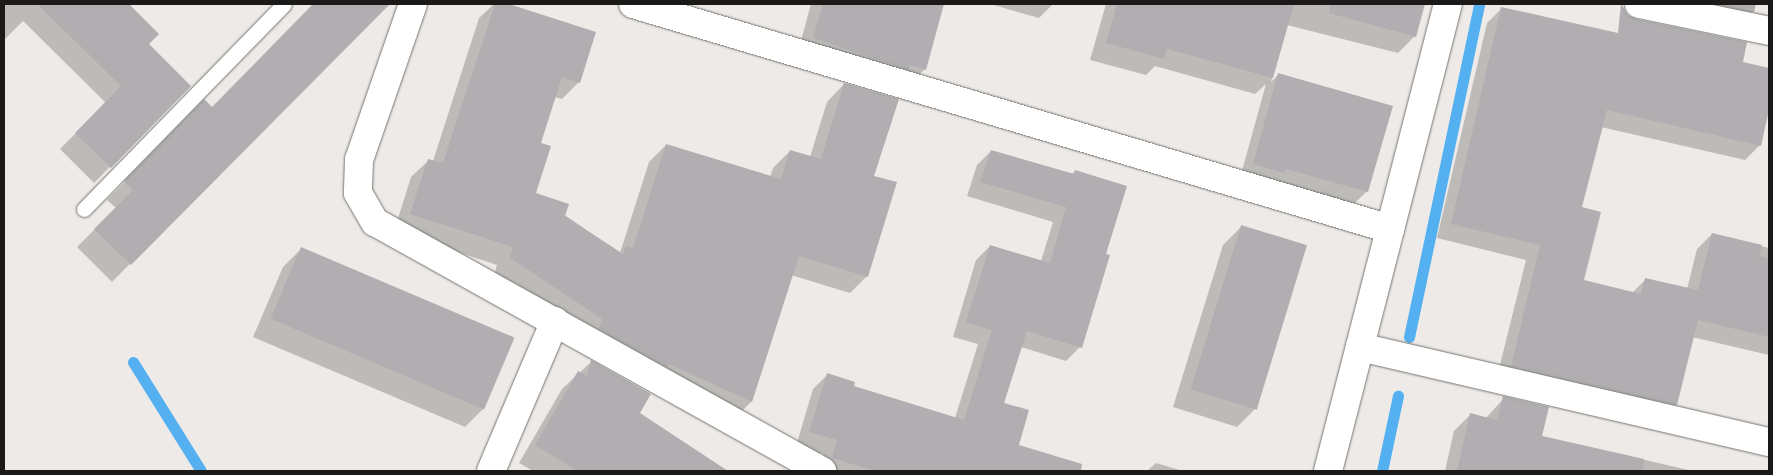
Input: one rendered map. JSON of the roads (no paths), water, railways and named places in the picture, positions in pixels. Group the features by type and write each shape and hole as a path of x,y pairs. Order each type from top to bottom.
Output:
{"street":[{"path":"413,4 359,160 358,192 375,222 822,471"},
{"path":"633,4 1390,229"},
{"path":"1328,471 1448,4"},
{"path":"1639,4 1769,31"},
{"path":"491,471 555,321"},
{"path":"1360,347 1769,442"}],"lane":[{"path":"84,209 284,4"}],"waterway":[{"path":"1409,337 1479,4"},
{"path":"133,362 201,471"},
{"path":"1382,471 1398,396"}]}
